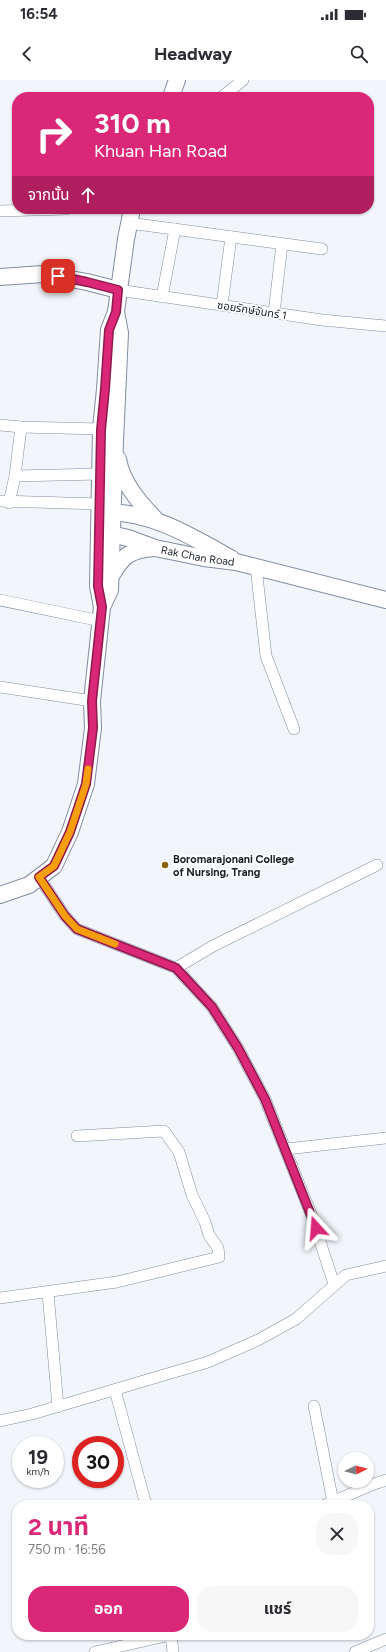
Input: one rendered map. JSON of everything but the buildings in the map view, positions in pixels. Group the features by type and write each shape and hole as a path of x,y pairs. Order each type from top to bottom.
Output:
{"main road":[{"path":"173,92 177,80"},
{"path":"0,896 29,885 54,866 70,832 86,784 93,728 92,701 102,614 110,590 111,576 100,474 101,430 109,330 116,312 118,290 131,216"},
{"path":"0,277 43,274 87,282 118,290"},
{"path":"104,509 115,441 120,332 116,312"},
{"path":"115,441 119,467 128,485 156,520"},
{"name":"Rak Chan Road","path":"104,509 135,514 156,520 202,542 236,562"},
{"path":"102,614 98,586 106,533"},
{"name":"Rak Chan Road","path":"106,533 155,548 204,558 236,562"},
{"path":"111,576 119,562 127,554 140,549 155,548"},
{"path":"236,562 386,600"}],"street":[{"path":"228,92 243,80"},
{"path":"0,211 12,211"},
{"path":"131,216 175,229 322,249"},
{"path":"162,297 175,229"},
{"path":"222,305 231,237"},
{"path":"274,313 282,244"},
{"name":"ซอยรักษ์จันทร์ 1","path":"118,290 322,320 386,326"},
{"path":"0,424 21,427 101,430"},
{"path":"21,427 15,476 5,502 104,509"},
{"path":"15,476 100,474"},
{"path":"256,567 266,656 294,729"},
{"path":"0,600 102,614"},
{"path":"0,687 92,701"},
{"path":"176,968 212,946 377,865"},
{"path":"39,877 65,916 77,929 176,968 212,1007 238,1048 265,1099 311,1214 334,1284"},
{"path":"0,1298 116,1282 219,1257 218,1248 209,1234 205,1222 192,1196 179,1152 164,1131 77,1136"},
{"path":"286,1150 386,1138"},
{"path":"0,1421 58,1407 208,1362 258,1340 296,1319 346,1275 386,1266"},
{"path":"48,1292 58,1407"},
{"path":"115,1390 145,1500"},
{"path":"314,1406 328,1500"},
{"path":"338,1500 386,1480"},
{"path":"94,1652 148,1640"},
{"path":"171,1640 173,1652"},
{"path":"355,1652 386,1640"}],"slow traffic":[{"path":"88,769 86,784 70,832 54,866 39,877 65,916 77,929 115,944"}],"place":[{"name":"Boromarajonani College of Nursing, Trang","path":"165,865"}],"route":[{"path":"58,276 118,290 116,312 109,330 101,430 98,586 102,607 92,701 93,728 86,784 70,832 54,866 39,877 65,916 77,929 176,968 212,1007 238,1048 265,1099 316,1228"}]}
